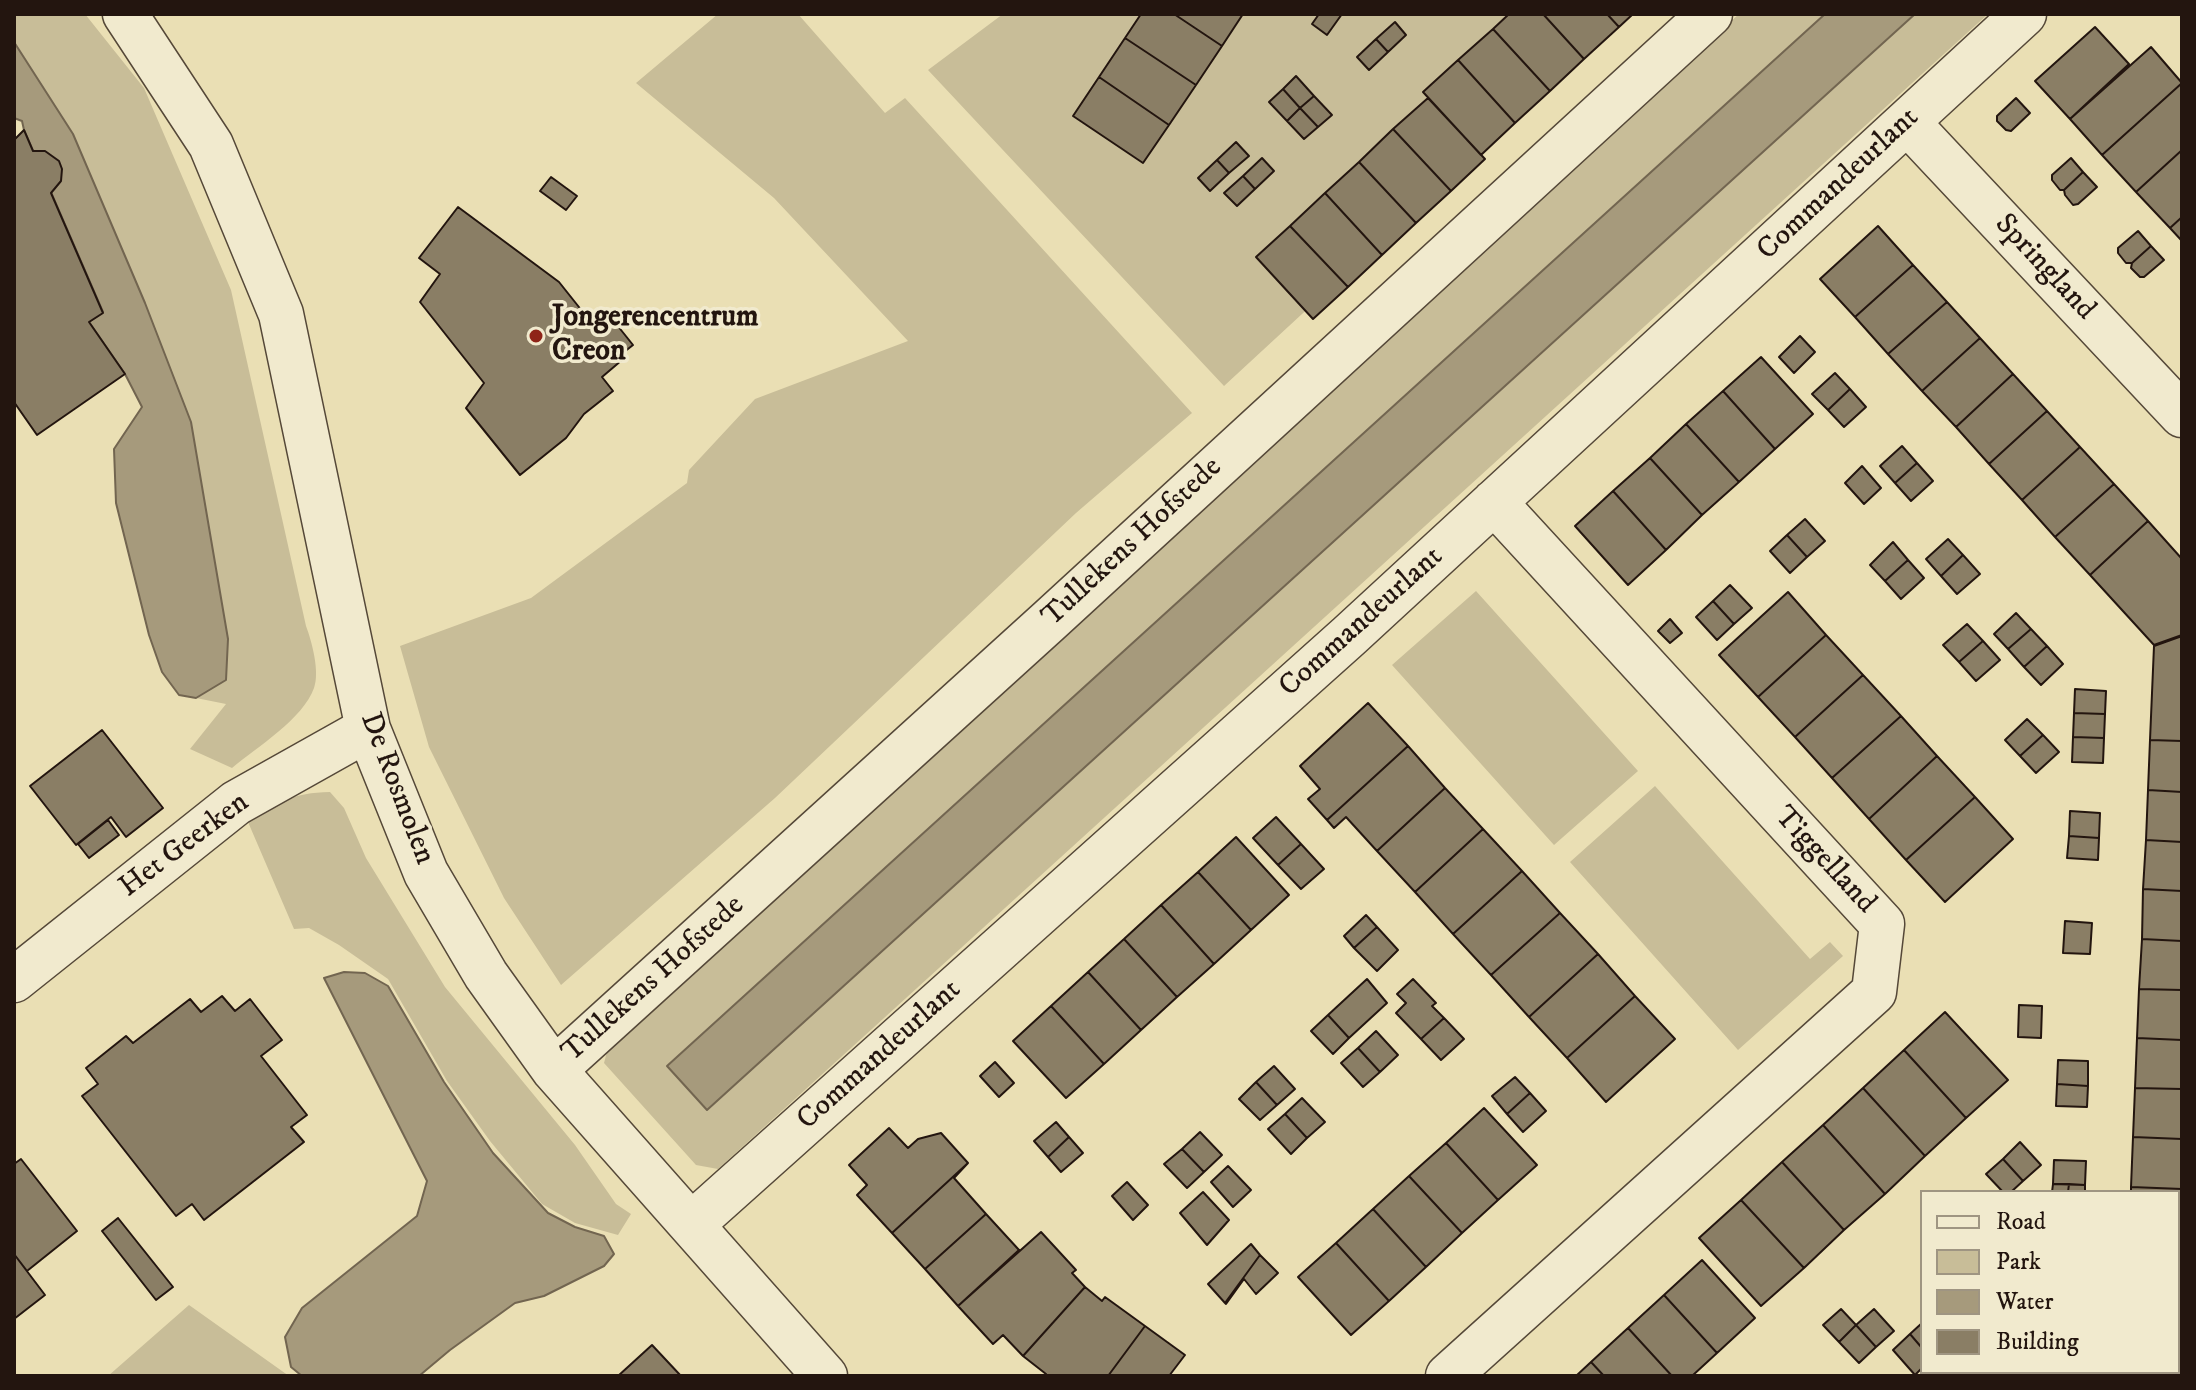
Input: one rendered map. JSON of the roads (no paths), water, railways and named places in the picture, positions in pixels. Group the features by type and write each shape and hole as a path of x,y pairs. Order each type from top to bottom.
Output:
{"street":[{"name":"De Rosmolen","path":"125,14 211,145 281,314 368,729 426,873 486,975 554,1070 825,1376"},
{"name":"Tullekens Hofstede","path":"554,1070 1710,14"},
{"name":"Commandeurlant","path":"692,1224 1349,636 2024,14"},
{"name":"Springland","path":"1907,122 2182,415"},
{"name":"Tiggelland","path":"1448,1376 1874,992 1882,924 1494,502"},
{"name":"Het Geerken","path":"14,980 236,803 368,729"}],"water":[{"path":"1825,14 1915,14 707,1110 667,1066"},
{"path":"14,42 73,134 145,303 191,422 228,639 226,680 196,698 179,695 162,672 149,635 116,503 114,449 142,407 125,374 89,322 103,312 22,121 14,118"},
{"path":"344,972 365,973 388,986 444,1082 493,1153 548,1213 575,1227 604,1236 614,1254 604,1266 544,1296 515,1303 419,1376 302,1376 291,1367 285,1337 302,1308 417,1216 427,1181 324,978"}],"place":[{"name":"Jongerencentrum Creon","path":"536,336"}]}
